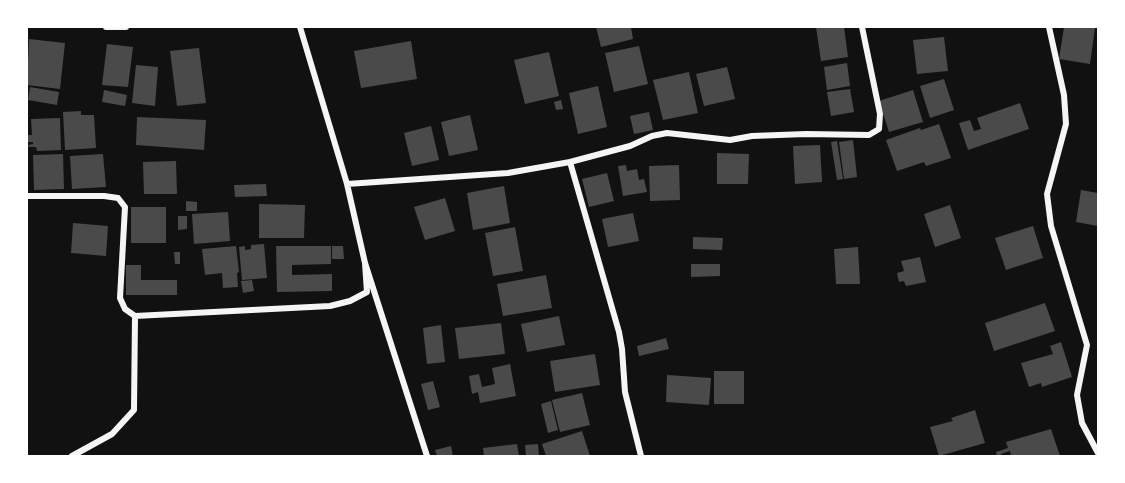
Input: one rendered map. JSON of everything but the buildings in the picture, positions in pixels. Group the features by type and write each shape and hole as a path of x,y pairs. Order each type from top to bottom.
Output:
{"street":[{"path":"106,27 126,27"},
{"path":"300,27 347,184 365,263 428,456"},
{"path":"347,184 489,176 570,162 630,146 652,136 667,133 730,140 752,136 806,134 869,135 879,129 880,114 862,27"},
{"path":"1049,27 1064,95 1066,123 1047,194 1049,215 1087,345 1077,395 1082,423 1098,453"},
{"path":"570,162 619,332 625,392 641,456"},
{"path":"27,196 118,198 125,207 120,298 125,309 135,315 330,306 350,301 367,292 365,263"},
{"path":"72,456 112,434 134,410 135,315"}]}
